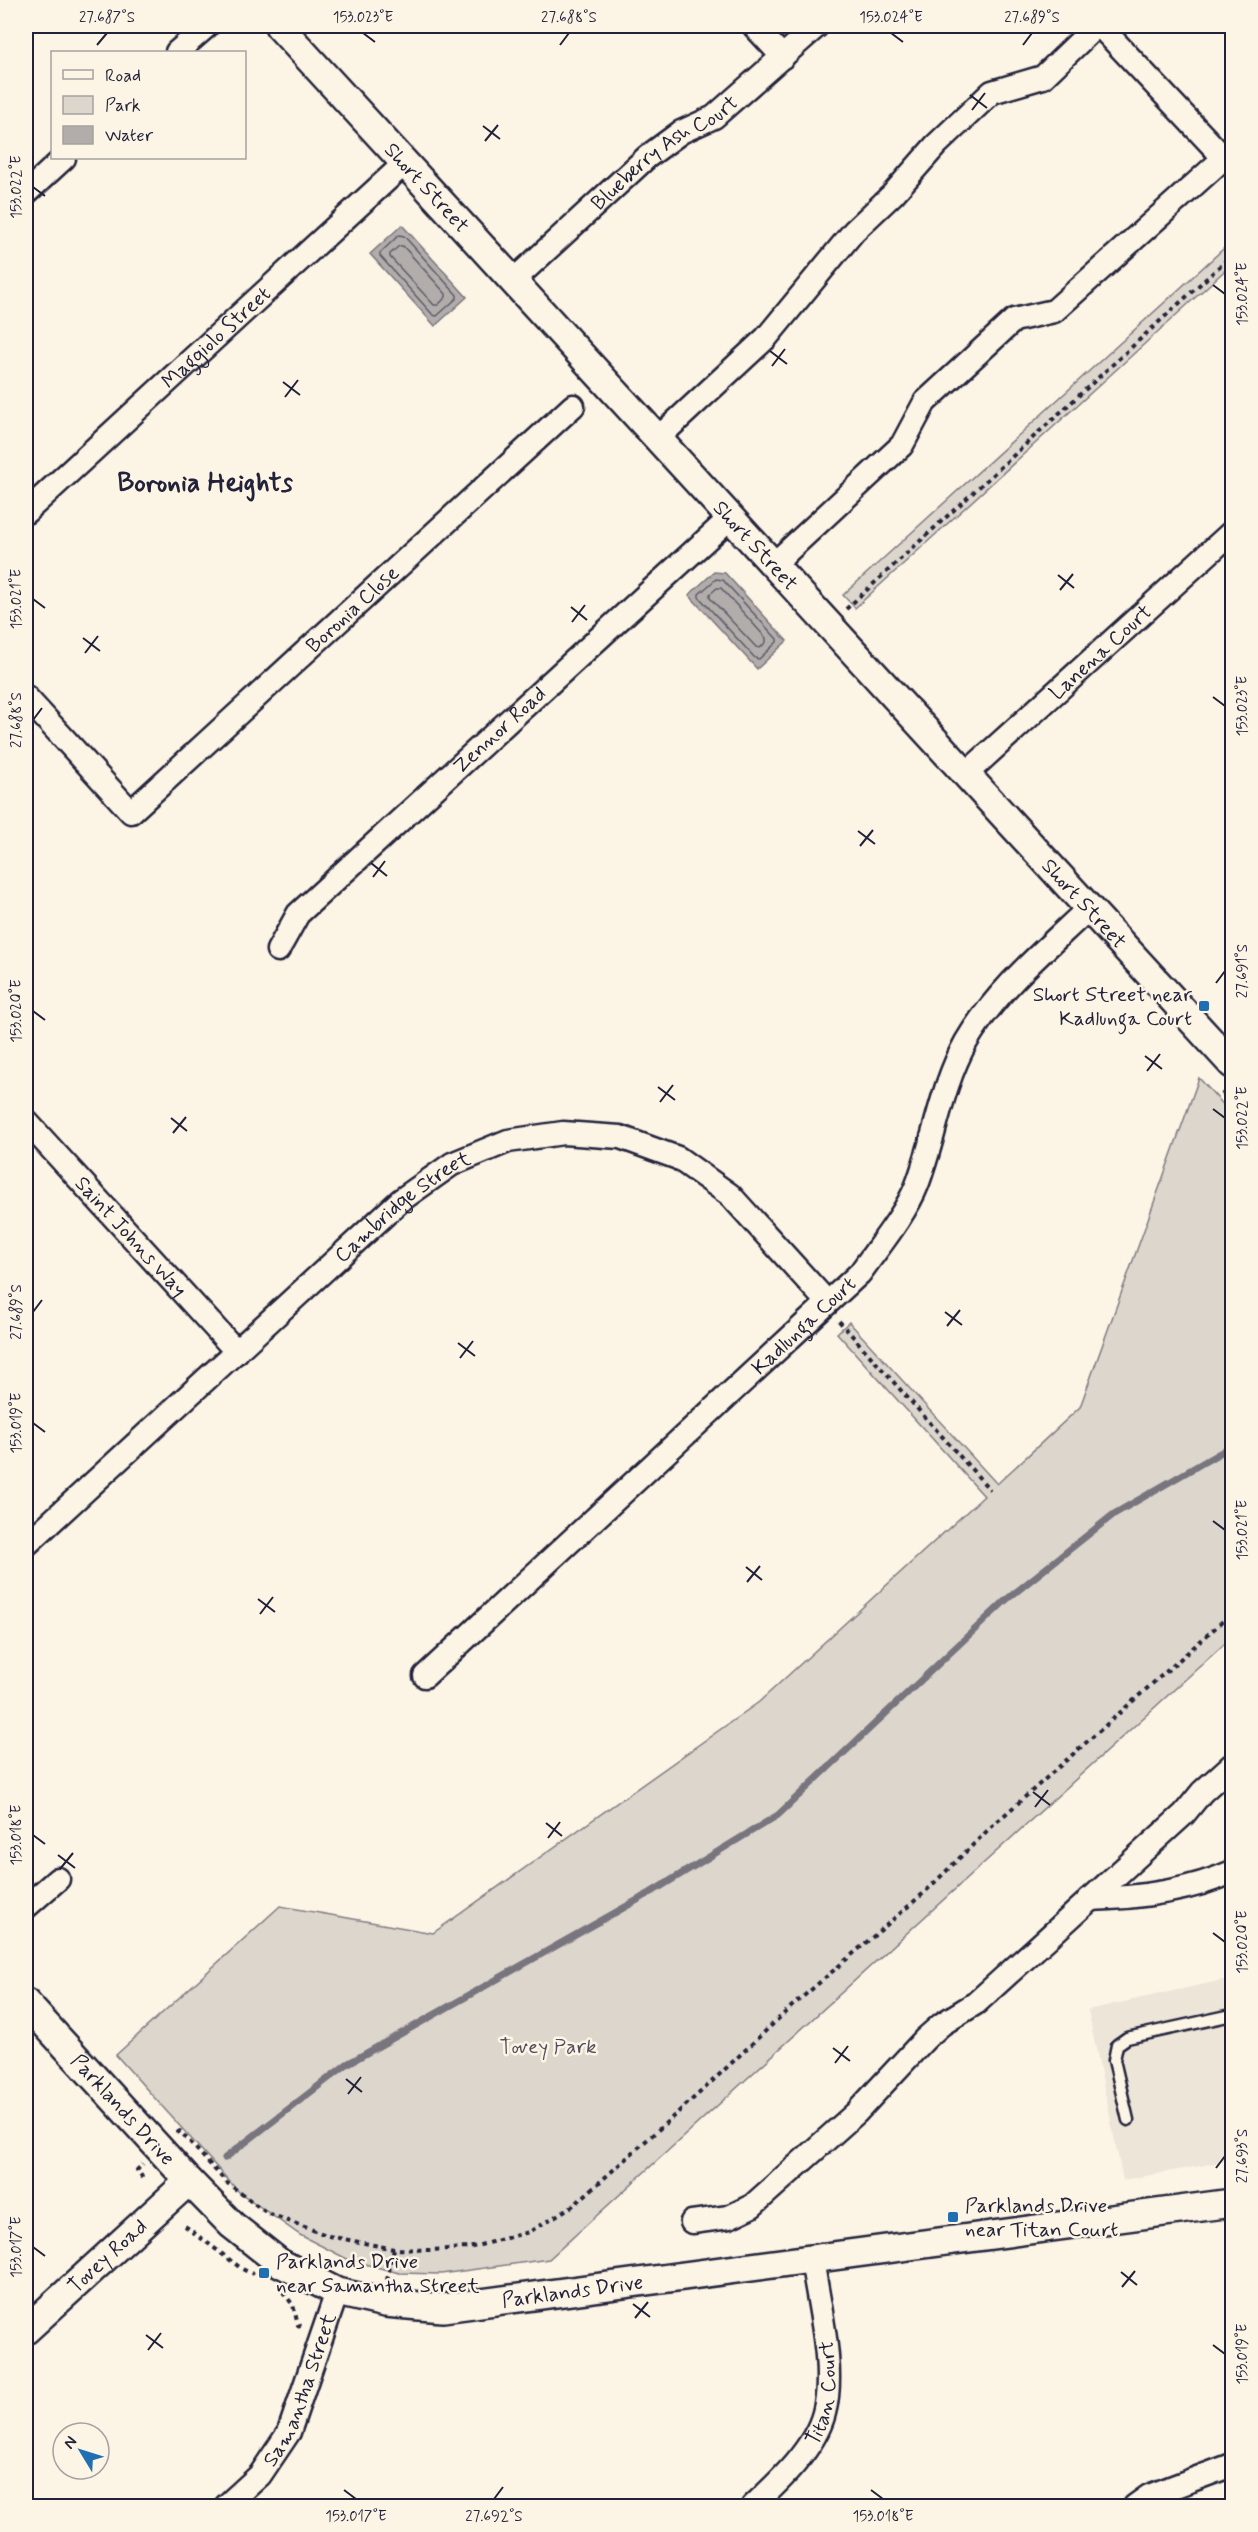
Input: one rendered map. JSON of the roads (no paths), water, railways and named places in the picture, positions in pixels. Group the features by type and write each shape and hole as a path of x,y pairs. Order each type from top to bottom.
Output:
{"street":[{"path":"178,51 207,26"},
{"name":"Short Street","path":"279,26 1233,1064"},
{"path":"754,26 783,57"},
{"name":"Blueberry Ash Court","path":"514,280 647,157 681,132 714,117 817,26"},
{"path":"658,438 766,338 854,231 893,194 936,145 992,92 1043,77 1098,26 1228,163 1054,311 1014,320 925,402 902,446 774,564"},
{"path":"26,193 62,159"},
{"name":"Maggiolo Street","path":"26,512 405,163"},
{"name":"Boronia Close","path":"26,697 132,812 573,406"},
{"name":"Zennor Road","path":"278,950 298,914 730,518"},
{"name":"Lanena Court","path":"967,773 1233,532"},
{"name":"Kadlunga Court","path":"424,1676 860,1273 890,1231 916,1186 944,1093 966,1043 1003,990 1089,908"},
{"name":"Saint Johns Way","path":"26,1120 237,1352"},
{"name":"Cambridge Street","path":"26,1545 401,1200 452,1164 508,1141 563,1133 620,1137 678,1158 730,1195 827,1302"},
{"path":"692,2222 729,2217 752,2206 856,2113 925,2039 942,2024 976,2003 1184,1814 1202,1792 1233,1765"},
{"path":"1089,1899 1116,1898 1206,1883 1233,1872"},
{"path":"26,1907 58,1879"},
{"name":"Parklands Drive","path":"26,2002 232,2225 280,2263 337,2292 385,2303 443,2308 1233,2203"},
{"name":"Tovey Road","path":"26,2330 189,2181"},
{"name":"Titan Court","path":"753,2506 783,2478 809,2444 824,2414 829,2375 812,2258"},
{"name":"Samantha Street","path":"226,2506 260,2475 289,2432 337,2292"},
{"path":"1135,2506 1149,2496 1233,2465"}],"lane":[{"path":"1128,2120 1114,2060 1117,2045 1126,2038 1233,2015"}],"water":[{"path":"402,225 467,297 435,326 370,254"},
{"path":"714,572 725,573 787,641 757,669 689,595"}],"waterway":[{"path":"225,2158 347,2064 650,1893 778,1815 1006,1600 1114,1514 1225,1450 1232,1441"}],"place":[{"name":"Short Street near Kadlunga Court","path":"1204,1006"},
{"name":"Parklands Drive near Titan Court","path":"953,2217"},
{"name":"Parklands Drive near Samantha Street","path":"264,2273"}],"district":[{"name":"Boronia Heights","path":"205,482"}],"park label":[{"name":"Tovey Park","path":"548,2046"}]}
